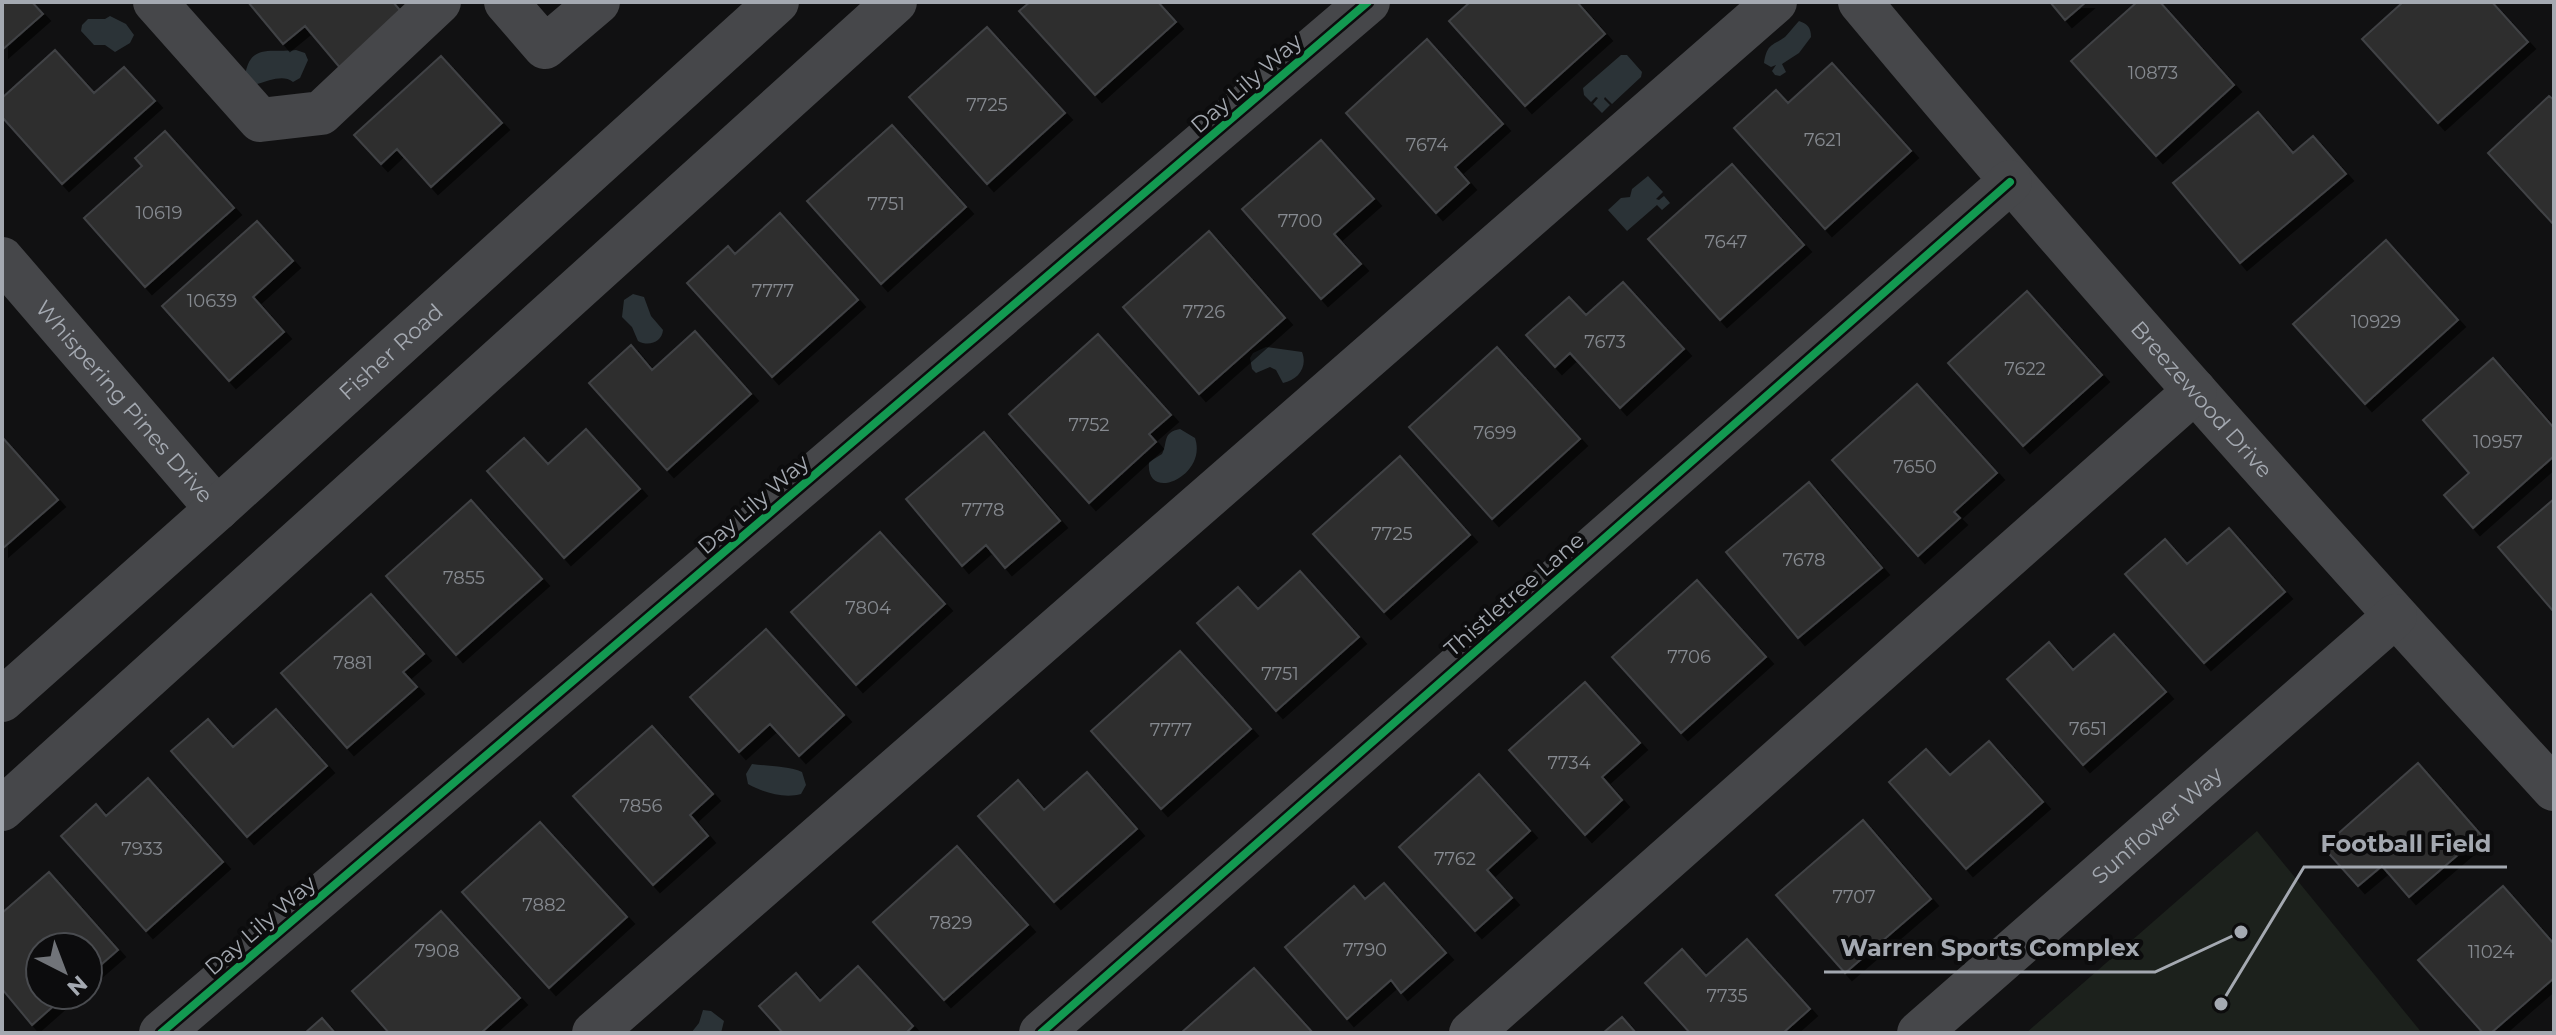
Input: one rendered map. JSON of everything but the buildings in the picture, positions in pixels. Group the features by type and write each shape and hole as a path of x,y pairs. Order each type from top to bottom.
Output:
{"street":[{"path":"155,2 260,120 321,113 439,2"},
{"path":"506,2 545,47 598,2"},
{"name":"Fisher Road","path":"2,700 777,2"},
{"path":"2,809 895,2"},
{"name":"Day Lily Way","path":"161,1033 1368,2"},
{"path":"594,1033 1775,2"},
{"name":"Breezewood Drive","path":"1860,2 2010,182 2395,616 2554,789"},
{"name":"Thistletree Lane","path":"1041,1033 2010,182"},
{"name":"Whispering Pines Drive","path":"2,259 217,509"},
{"path":"1471,1033 2195,391"},
{"name":"Sunflower Way","path":"1919,1033 2395,616"}],"shaded area":[{"path":"110,16 126,24 134,35 130,43 115,52 105,45 94,45 81,31 88,19"},
{"path":"1799,21 1808,27 1811,37 1799,53 1782,64 1786,72 1775,75 1772,71 1776,65 1771,67 1764,63 1767,52"},
{"path":"296,50 305,53 308,60 300,78 293,82 280,78 257,84 245,76 251,58 256,54"},
{"path":"1621,55 1627,55 1642,72 1641,77 1612,104 1605,97 1610,105 1602,113 1593,104 1598,98 1591,102 1584,95 1583,88"},
{"path":"1648,176 1663,192 1656,199 1664,196 1670,203 1662,210 1657,205 1627,231 1608,210 1621,198 1630,197 1632,189"},
{"path":"633,294 644,297 651,316 663,330 654,342 646,344 638,341 632,327 622,317 624,300"},
{"path":"1266,347 1302,352 1303,368 1293,379 1283,383 1276,370 1270,367 1256,373 1250,358 1253,353"},
{"path":"1180,429 1195,438 1197,452 1193,464 1175,480 1165,483 1156,481 1150,475 1149,462 1162,454 1170,433"},
{"path":"752,764 802,772 806,785 801,794 794,795 760,790 748,784 746,774"},
{"path":"2257,831 2422,1033 2026,1033"},
{"path":"703,1010 711,1011 724,1021 721,1033 691,1033 699,1023"}],"cycle path":[{"path":"161,1033 1368,2"},
{"path":"1041,1033 2010,182"}],"place":[{"name":"Warren Sports Complex","path":"2241,932"},
{"name":"Football Field","path":"2221,1004"}]}
